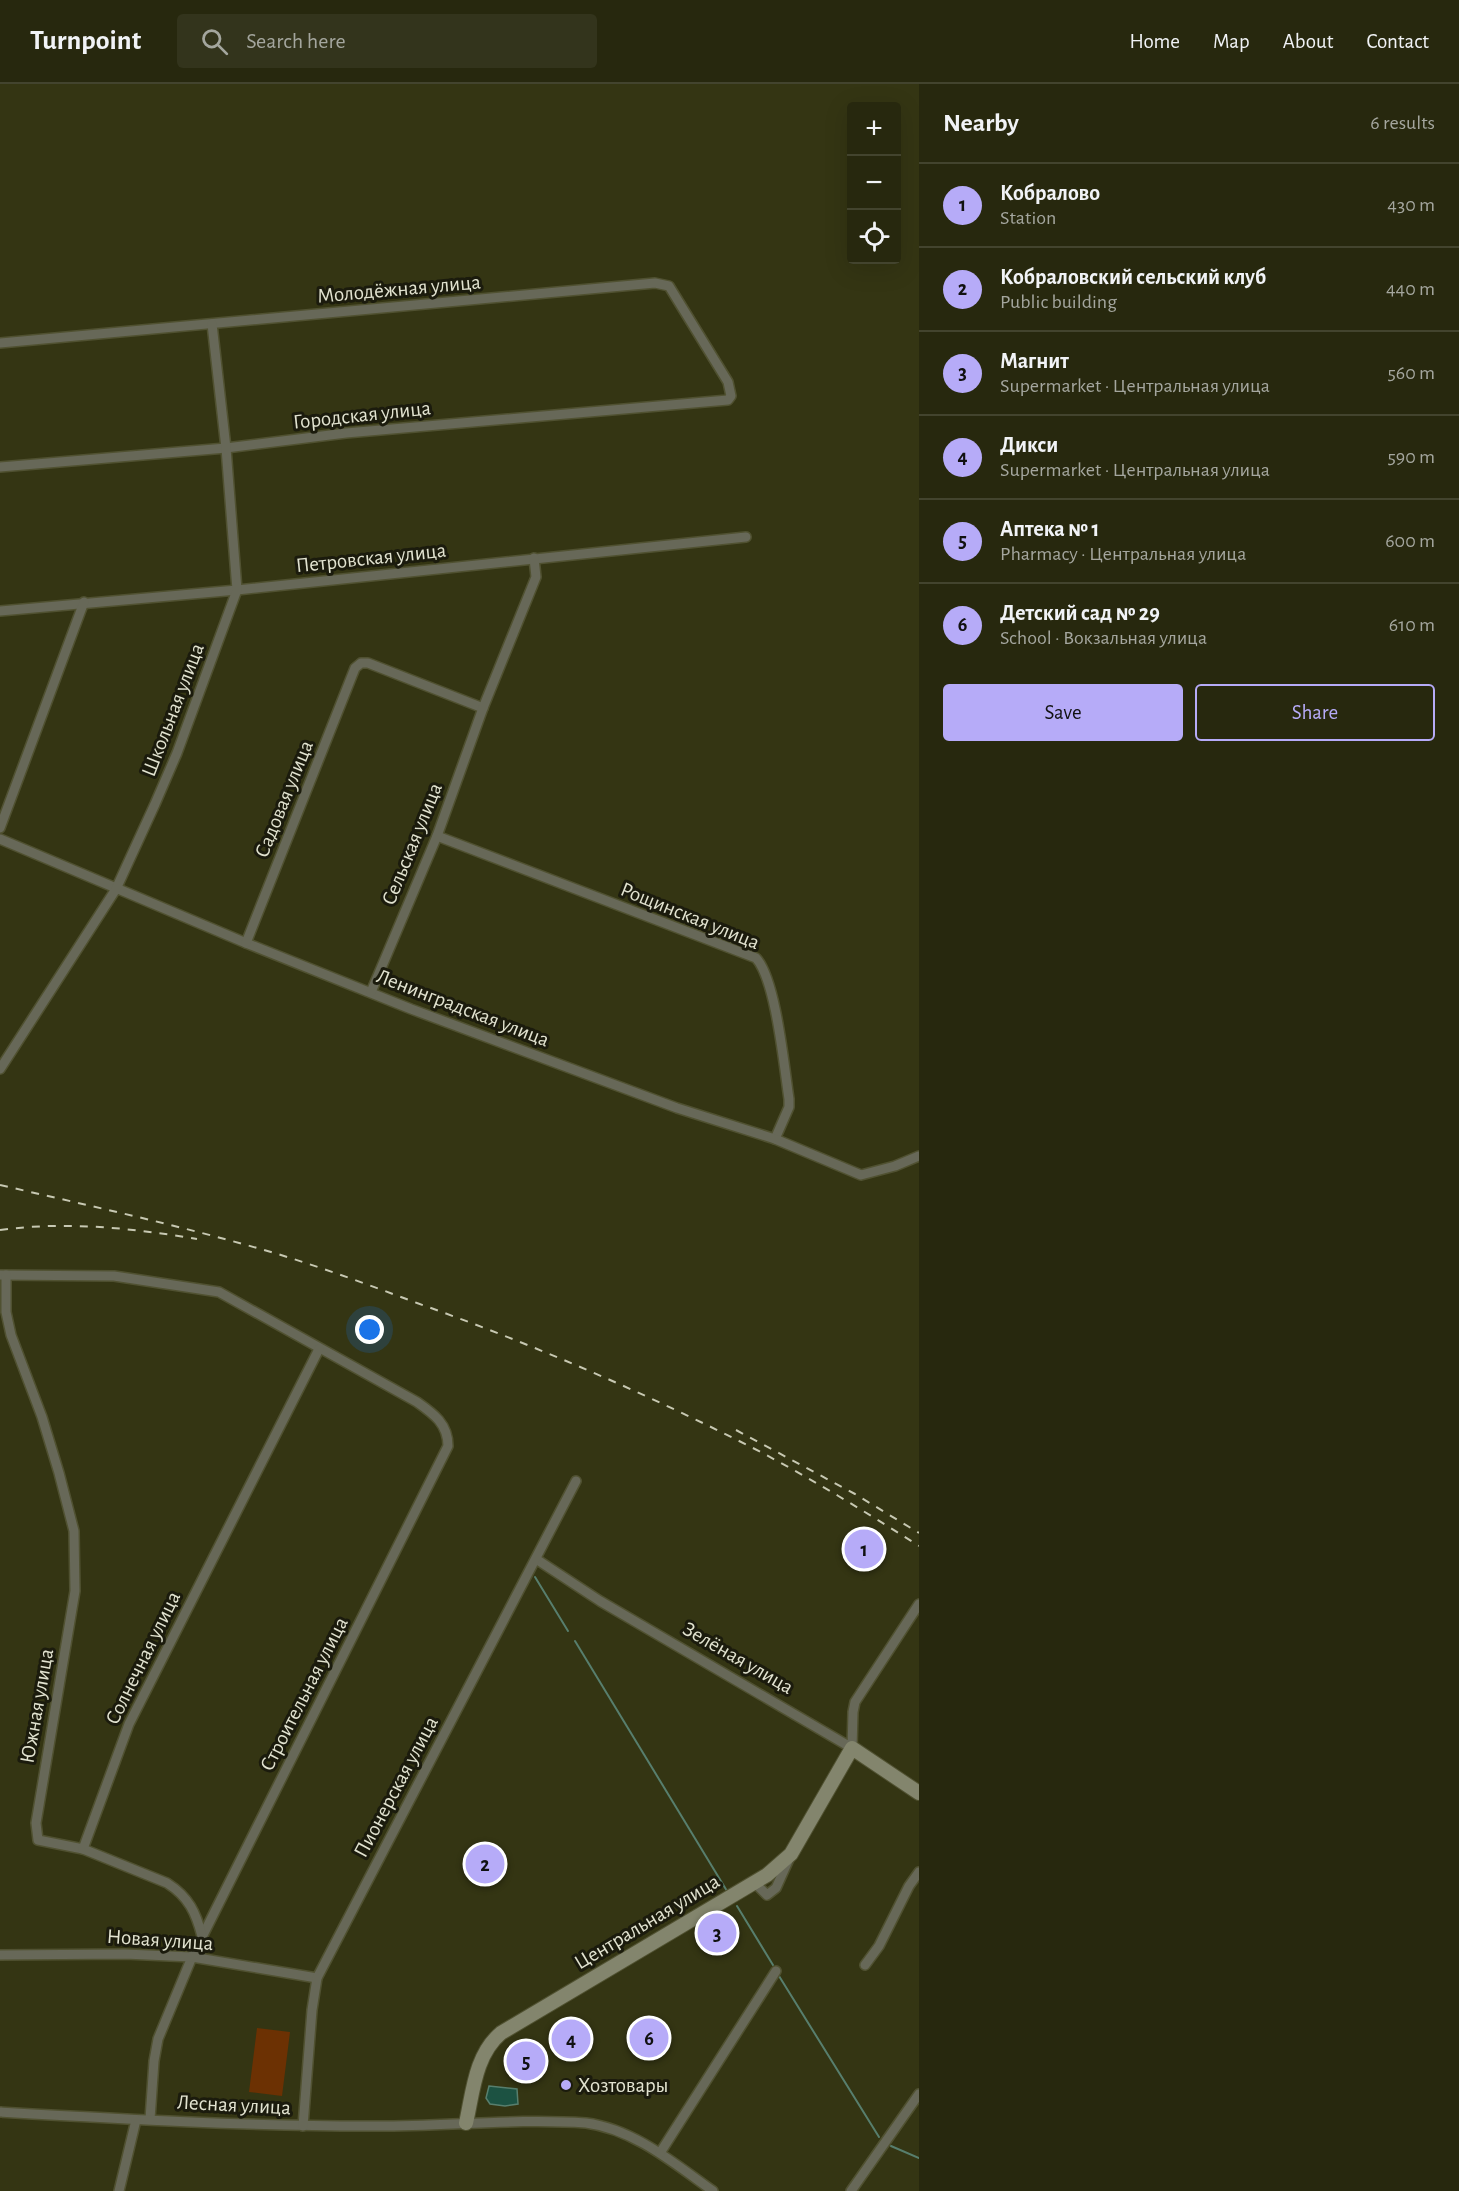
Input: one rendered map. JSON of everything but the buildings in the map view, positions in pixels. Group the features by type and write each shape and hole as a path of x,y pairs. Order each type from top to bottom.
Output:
{"street":[{"name":"Молодёжная улица","path":"0,343 655,283 669,286 728,382 731,396 728,400"},
{"name":"Школьная улица","path":"0,1069 80,941 116,889 177,753 237,590 226,448 212,324"},
{"name":"Городская улица","path":"0,467 226,448 346,433 728,400"},
{"name":"Петровская улица","path":"0,611 237,590 746,537"},
{"name":"Сельская улица","path":"371,992 436,836 483,708 536,577 534,558"},
{"path":"0,828 84,602"},
{"name":"Садовая улица","path":"246,943 358,666 368,663 483,708"},
{"name":"Рощинская улица","path":"436,836 756,958 762,965 770,983 789,1099 789,1107 775,1139"},
{"name":"Ленинградская улица","path":"0,839 246,943 371,992 677,1108 775,1139 861,1175 895,1166 919,1156"},
{"name":"Строительная улица","path":"3,1275 114,1276 219,1292 417,1402 434,1414 444,1425 448,1436 448,1446 192,1957 158,2039 150,2119"},
{"name":"Южная улица","path":"3,1275 6,1312 11,1335 60,1473 74,1532 75,1590 36,1823 39,1840 83,1849"},
{"name":"Солнечная улица","path":"83,1849 129,1724 319,1349"},
{"name":"Пионерская улица","path":"303,2126 312,2010 317,1978 576,1481"},
{"name":"Зелёная улица","path":"536,1559 600,1601 852,1748 919,1793"},
{"path":"852,1748 855,1702 919,1604"},
{"name":"Центральная улица","path":"466,2123 480,2063 492,2041 501,2033 755,1883 791,1854 852,1748"},
{"path":"83,1849 168,1883 178,1890 192,1906 202,1936"},
{"path":"755,1883 767,1895 776,1888 791,1854"},
{"path":"865,1965 879,1946 909,1886 919,1872"},
{"name":"Новая улица","path":"0,1955 125,1954 192,1957 317,1978"},
{"path":"660,2153 776,1971"},
{"path":"851,2191 919,2094"},
{"name":"Лесная улица","path":"0,2112 303,2126 569,2122 600,2125 618,2131 660,2153 713,2191"},
{"path":"119,2191 136,2120"}],"shaded area":[{"path":"257,2028 290,2032 282,2096 249,2092"},
{"path":"489,2086 517,2089 518,2104 505,2106 490,2104 486,2098"}],"waterway":[{"path":"535,1577 568,1631"},
{"path":"575,1641 727,1891"},
{"path":"737,1906 773,1965"},
{"path":"779,1976 879,2137"},
{"path":"891,2146 919,2158"}],"railway":[{"path":"0,1185 170,1225 271,1252 345,1276 503,1335 628,1388 751,1447 794,1470 919,1546"},
{"path":"0,1230 50,1226 99,1227 197,1239"},
{"path":"736,1430 855,1494 919,1533"}],"place":[{"name":"Кобралово","path":"864,1549"},
{"name":"Кобраловский сельский клуб","path":"485,1864"},
{"name":"Магнит","path":"717,1933"},
{"name":"Детский сад № 29","path":"649,2038"},
{"name":"Дикси","path":"571,2039"},
{"name":"Аптека № 1","path":"526,2061"},
{"name":"Хозтовары","path":"566,2085"}]}
